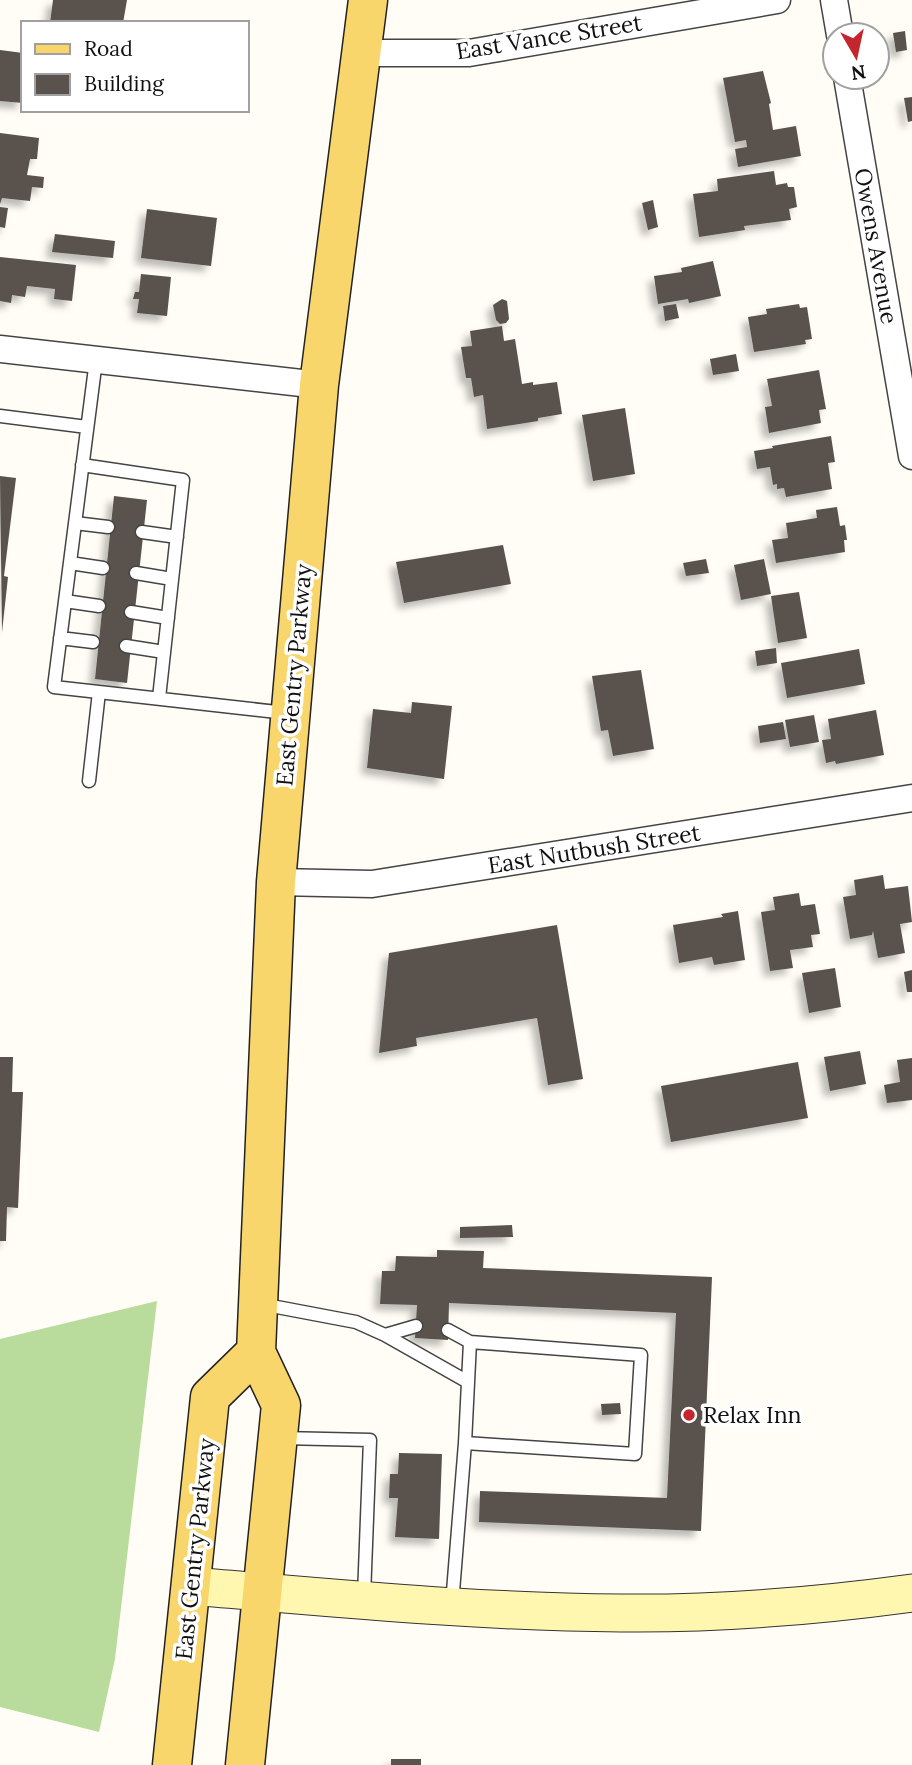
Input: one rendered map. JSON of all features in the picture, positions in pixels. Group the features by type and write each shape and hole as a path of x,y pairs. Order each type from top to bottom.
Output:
{"main road":[{"name":"East Gentry Parkway","path":"245,1765 281,1405 256,1352 276,882 319,385 368,0"},
{"name":"East Gentry Parkway","path":"172,1765 210,1397 256,1352"},
{"path":"191,1586 452,1607 609,1613 684,1612 828,1603 912,1593"}],"street":[{"name":"East Vance Street","path":"361,53 469,52 777,0"},
{"path":"834,0 838,21"},
{"name":"Owens Avenue","path":"849,91 912,456"},
{"path":"0,349 319,385"},
{"name":"East Nutbush Street","path":"276,882 372,884 912,798"}],"lane":[{"path":"96,360 54,687 290,714"},
{"path":"0,416 88,428"},
{"path":"82,465 183,480 159,698"},
{"path":"75,523 108,527"},
{"path":"142,532 177,537"},
{"path":"70,563 103,568"},
{"path":"135,573 172,579"},
{"path":"65,601 99,606"},
{"path":"131,612 168,618"},
{"path":"60,638 93,642"},
{"path":"126,646 164,652"},
{"path":"89,781 99,692"},
{"path":"258,1304 356,1322 385,1335 468,1382"},
{"path":"385,1335 416,1326"},
{"path":"448,1330 471,1342 641,1355 635,1454 465,1443"},
{"path":"452,1607 471,1342"},
{"path":"278,1438 370,1440 364,1600"}],"green space":[{"path":"157,1301 115,1659 99,1732 0,1707 0,1339"}],"building":[{"path":"53,0 127,0 123,21 50,21"},
{"path":"905,31 907,50 896,52 893,33"},
{"path":"0,50 21,53 21,103 0,101"},
{"path":"763,71 771,103 773,130 796,126 801,156 738,167 735,149 747,147 746,140 735,142 723,78"},
{"path":"912,97 912,121 908,122 904,98"},
{"path":"0,133 39,138 37,159 30,159 27,175 44,177 43,188 32,187 30,201 2,198 0,204"},
{"path":"774,171 776,185 787,183 788,187 794,187 797,207 789,209 791,220 744,226 745,230 699,237 693,194 718,191 717,179"},
{"path":"653,200 658,227 648,230 642,203"},
{"path":"0,207 8,208 5,228 0,227"},
{"path":"147,209 217,218 211,266 141,258"},
{"path":"55,234 115,241 113,258 52,252"},
{"path":"0,257 76,265 72,301 54,299 55,289 27,286 25,297 12,295 11,303 0,301"},
{"path":"713,261 721,296 689,303 688,299 658,304 654,276 682,272 681,268"},
{"path":"141,274 171,277 167,316 137,313 139,299 133,299 135,292 139,292"},
{"path":"502,299 507,301 509,319 500,324 496,320 493,305"},
{"path":"676,304 679,318 665,321 663,306"},
{"path":"799,304 800,308 807,307 812,339 805,340 806,344 754,352 748,317 767,314 766,309"},
{"path":"502,326 504,341 515,339 522,384 557,382 562,414 538,418 538,421 487,429 483,395 474,397 471,378 466,378 461,347 472,346 470,331"},
{"path":"736,354 739,371 713,375 710,359"},
{"path":"819,370 826,409 819,410 821,423 769,433 765,407 772,406 767,379"},
{"path":"625,408 635,474 593,481 582,415"},
{"path":"831,436 835,462 828,463 832,489 786,497 784,488 777,489 777,484 773,485 770,467 757,469 754,451"},
{"path":"0,476 16,478 4,576 8,577 2,632"},
{"path":"114,496 147,500 127,683 95,679"},
{"path":"837,507 840,526 845,525 845,552 776,563 772,540 788,538 786,523 817,518 816,510"},
{"path":"503,545 511,584 404,603 396,562"},
{"path":"706,559 709,573 686,576 683,563"},
{"path":"764,559 771,594 741,600 734,565"},
{"path":"799,592 807,638 778,643 771,596"},
{"path":"776,648 777,663 757,666 755,651"},
{"path":"859,649 865,684 787,698 781,663"},
{"path":"641,670 654,749 613,756 608,730 601,731 592,676"},
{"path":"412,702 452,706 444,779 367,768 373,709 411,713"},
{"path":"876,710 884,755 836,764 835,761 826,763 822,740 831,739 828,719"},
{"path":"814,715 819,742 790,747 785,720"},
{"path":"783,722 786,739 760,743 758,726"},
{"path":"883,875 885,889 908,886 912,922 900,924 905,953 878,958 873,931 872,935 850,939 843,897 856,895 854,880"},
{"path":"799,893 801,906 815,904 820,934 811,935 813,947 790,950 793,968 770,971 761,912 775,910 773,897"},
{"path":"738,911 745,960 714,965 712,957 679,963 673,925 723,917 721,914"},
{"path":"557,925 583,1079 548,1085 537,1018 416,1038 417,1046 379,1053 389,953"},
{"path":"835,968 841,1007 809,1013 802,973"},
{"path":"912,970 912,992 907,992 904,972"},
{"path":"860,1051 866,1084 830,1091 824,1057"},
{"path":"0,1057 13,1057 12,1092 23,1092 18,1208 7,1207 6,1241 0,1241"},
{"path":"912,1058 912,1100 887,1103 884,1085 900,1082 897,1060"},
{"path":"798,1062 808,1118 671,1142 661,1086"},
{"path":"512,1225 513,1237 460,1238 460,1227"},
{"name":"Relax Inn","path":"437,1250 484,1251 483,1268 712,1277 701,1531 479,1522 480,1491 667,1498 676,1313 449,1303 448,1340 415,1338 417,1305 380,1304 382,1271 395,1271 396,1256 437,1257"},
{"path":"620,1403 621,1414 602,1415 601,1404"},
{"path":"399,1453 442,1454 439,1539 395,1537 398,1498 389,1498 390,1474 398,1474"},
{"path":"391,1759 421,1759 421,1765 391,1765"}],"place":[{"name":"Relax Inn","path":"689,1415"}]}
